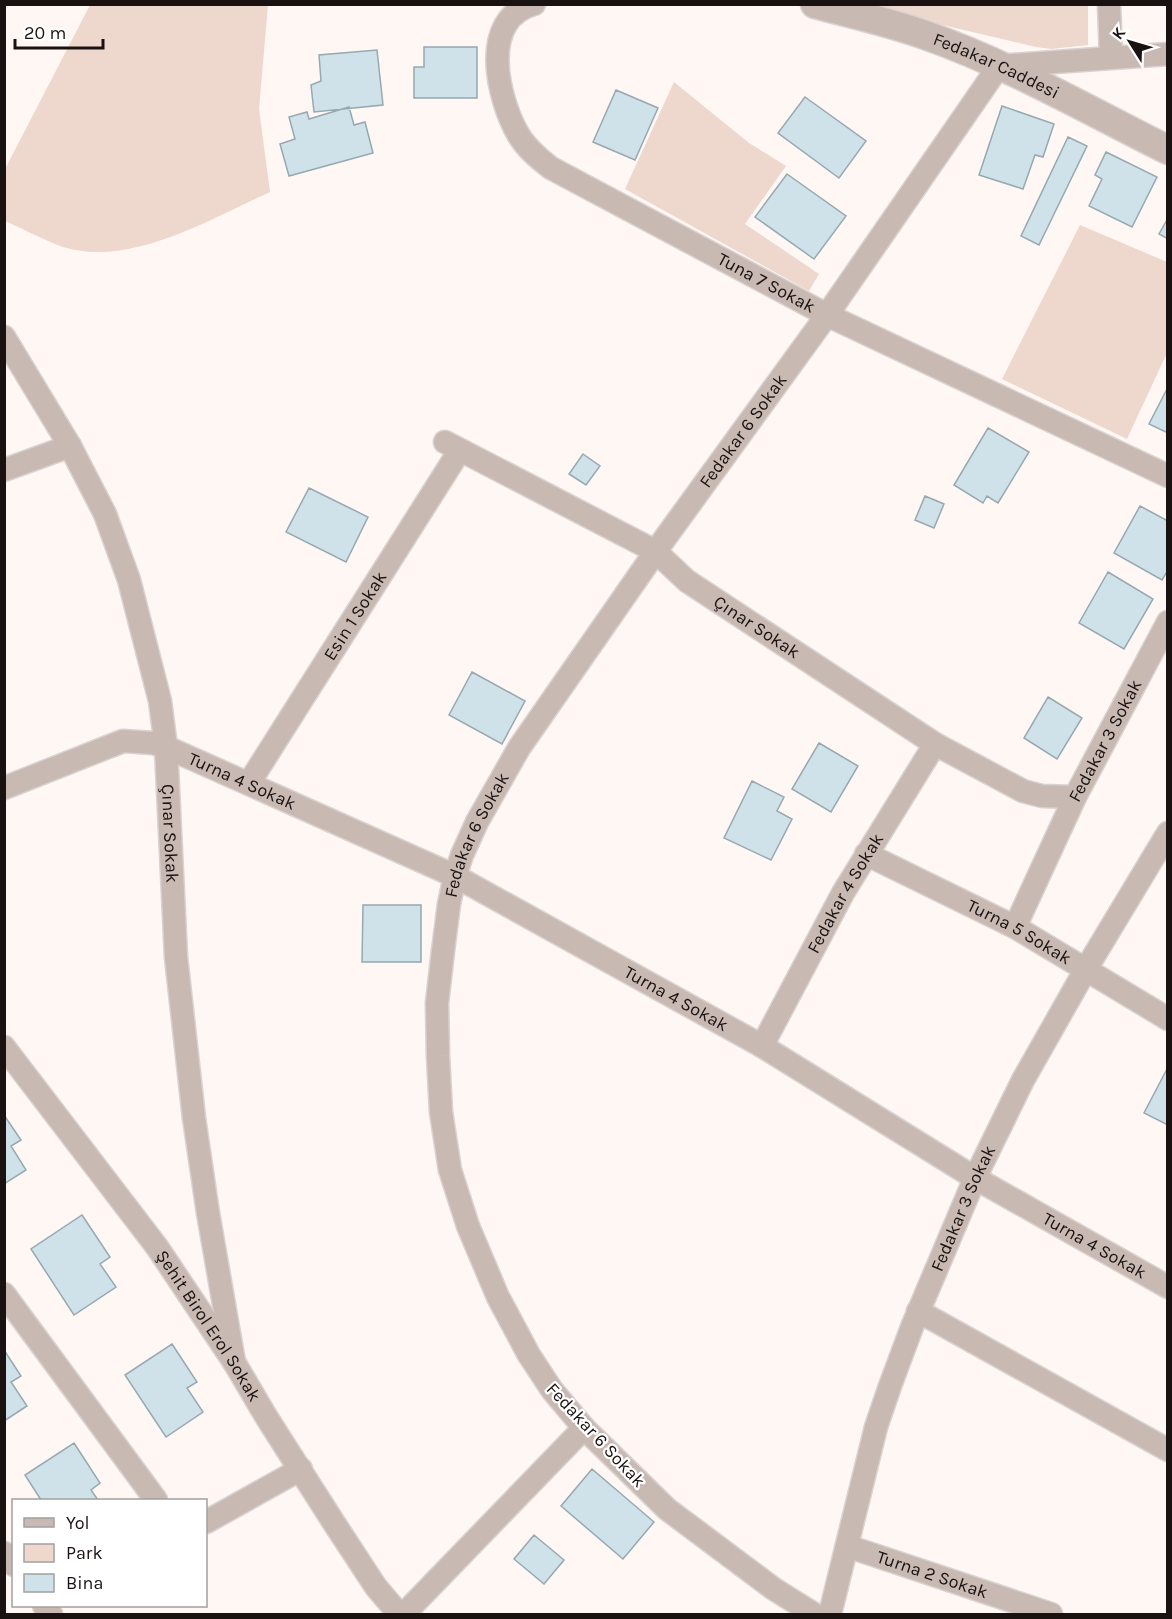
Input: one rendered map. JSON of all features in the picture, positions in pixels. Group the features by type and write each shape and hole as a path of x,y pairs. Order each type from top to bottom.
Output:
{"street":[{"name":"Tuna 7 Sokak","path":"534,4 512,17 502,30 498,46 501,90 514,126 527,147 551,168 827,315 1167,476"},
{"name":"Fedakar Caddesi","path":"815,4 924,34 999,66 1167,150"},
{"path":"1109,4 1111,57"},
{"path":"999,66 1167,54"},
{"name":"Fedakar 6 Sokak","path":"814,1614 774,1589 667,1509 584,1428 540,1372 498,1297 468,1226 450,1170 441,1112 437,1002 454,876 477,822 519,748 656,551 827,315 999,66"},
{"name":"Çınar Sokak","path":"4,337 70,446 105,514 129,580 160,701 166,747 176,957 196,1130 234,1362"},
{"path":"4,470 70,446"},
{"name":"Çınar Sokak","path":"453,446 656,551 687,581 935,744 1023,791 1042,796 1075,797"},
{"name":"Esin 1 Sokak","path":"249,783 453,446"},
{"name":"Fedakar 3 Sokak","path":"1016,927 1075,797 1167,622"},
{"name":"Turna 4 Sokak","path":"4,788 123,741 153,743 166,747 454,876 762,1046 975,1178 1167,1287"},
{"name":"Fedakar 4 Sokak","path":"762,1046 843,893 935,744"},
{"name":"Fedakar 3 Sokak","path":"830,1614 876,1427 918,1311 975,1178 1023,1080 1167,833"},
{"name":"Turna 5 Sokak","path":"866,854 1016,927 1167,1018"},
{"name":"Şehit Birol Erol Sokak","path":"4,1047 157,1247 234,1362 267,1418 376,1587 399,1614"},
{"path":"4,1294 155,1499"},
{"path":"918,1311 1167,1450"},
{"path":"404,1614 584,1428"},
{"path":"207,1521 301,1469"},
{"name":"Turna 2 Sokak","path":"847,1546 1051,1614"}],"green space":[{"path":"90,5 268,5 259,109 270,192 169,238 115,251 88,252 63,247 5,221 5,169"},
{"path":"858,5 1088,5 1088,45 1051,49 1036,47"},
{"path":"674,82 749,143 786,166 745,224 819,274 809,291 625,189"},
{"path":"1080,225 1167,262 1167,353 1127,439 1002,379"}],"building":[{"path":"424,47 477,47 477,98 414,98 414,67 424,67"},
{"path":"377,50 383,105 314,112 311,85 321,81 319,55"},
{"path":"616,90 658,108 635,160 593,142"},
{"path":"805,97 866,141 839,178 778,133"},
{"path":"1002,106 1054,124 1043,157 1035,155 1023,189 979,175"},
{"path":"349,107 354,125 365,122 373,153 289,176 280,144 295,139 289,117 307,112 309,119"},
{"path":"1068,137 1087,146 1039,245 1021,236"},
{"path":"1106,152 1157,177 1132,227 1089,206 1102,179 1095,175"},
{"path":"787,174 846,216 814,259 755,217"},
{"path":"1168,218 1168,239 1159,234"},
{"path":"1168,387 1168,433 1149,424"},
{"path":"988,428 1029,452 998,503 987,496 983,503 954,485"},
{"path":"583,454 600,466 586,485 569,474"},
{"path":"309,488 368,517 346,562 286,532"},
{"path":"925,496 944,504 934,528 915,520"},
{"path":"1140,506 1168,521 1168,570 1162,580 1114,553"},
{"path":"1108,572 1153,599 1124,649 1079,623"},
{"path":"472,672 525,701 502,744 449,715"},
{"path":"1048,697 1082,718 1057,759 1024,738"},
{"path":"819,743 858,766 831,812 792,789"},
{"path":"752,781 784,797 777,811 792,819 771,860 724,838"},
{"path":"363,905 421,905 421,962 362,962"},
{"path":"1168,1067 1168,1125 1144,1113"},
{"path":"4,1115 21,1140 11,1146 26,1170 4,1184"},
{"path":"82,1215 110,1257 100,1264 116,1287 74,1315 31,1249"},
{"path":"172,1344 197,1382 187,1388 203,1412 166,1437 125,1375"},
{"path":"4,1350 21,1376 11,1382 27,1406 4,1421"},
{"path":"74,1443 100,1483 91,1490 97,1499 40,1499 25,1475"},
{"path":"592,1469 654,1522 623,1559 561,1506"},
{"path":"534,1535 564,1560 544,1584 514,1559"}]}
